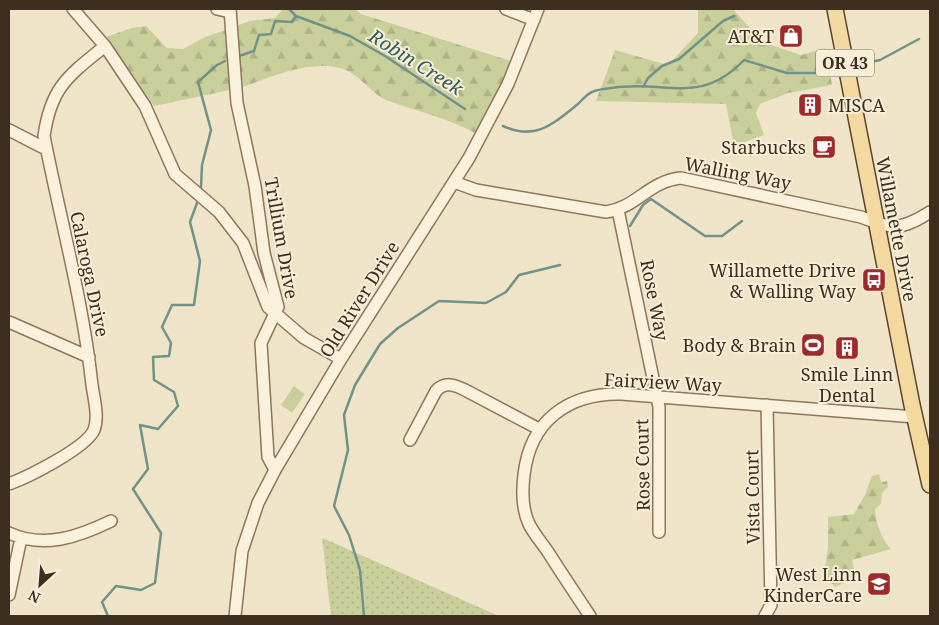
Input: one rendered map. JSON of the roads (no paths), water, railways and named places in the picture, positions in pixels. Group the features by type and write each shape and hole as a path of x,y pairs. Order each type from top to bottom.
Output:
{"main road":[{"name":"Willamette Drive","path":"835,9 930,485"}],"street":[{"path":"73,9 105,46 149,113 169,165 175,174 224,218 243,243 263,298 274,314 309,341 341,359"},
{"path":"216,9 230,10"},
{"path":"506,9 534,20"},
{"name":"Old River Drive","path":"235,616 244,542 258,503 275,470 341,359 454,182 508,84 538,9"},
{"name":"Trillium Drive","path":"230,10 237,103 255,186 264,253 278,307 261,343 268,457 275,470"},
{"name":"Calaroga Drive","path":"9,484 28,476 74,450 89,439 96,420 89,357 44,136 45,126 55,94 73,72 105,46"},
{"path":"9,130 46,149"},
{"name":"Walling Way","path":"618,210 654,185 670,179 680,178 862,217 890,228 916,220 930,212"},
{"path":"454,182 476,190 592,211 618,210"},
{"name":"Rose Way","path":"618,210 657,397"},
{"path":"9,322 89,357"},
{"path":"410,440 436,391 440,387 448,385 454,385 465,390 539,430"},
{"name":"Fairview Way","path":"590,616 530,524 525,511 524,466 532,443 539,430 561,408 579,400 614,394 915,417"},
{"name":"Rose Court","path":"657,397 659,410 659,532"},
{"name":"Vista Court","path":"765,616 771,605 767,406"},
{"path":"9,533 20,538 54,540 70,538 111,521"},
{"path":"9,595 20,538"}],"waterway":[{"path":"239,56 254,51 259,35 271,34 275,21 292,22 296,16 289,9"},
{"name":"Robin Creek","path":"296,16 350,36 385,56 465,109"},
{"path":"643,87 648,78 662,66 679,59 723,21 734,16"},
{"name":"Robin Creek","path":"863,64 880,60 919,39"},
{"name":"Robin Creek","path":"503,126 525,132 544,128 552,124 594,91 630,86 696,87 712,83 728,74 744,60 787,73 820,73"},
{"path":"201,187 202,165 211,130 198,82 217,65 225,61"},
{"path":"630,226 643,205 651,199 705,236 722,236 742,221"},
{"path":"108,616 102,602 116,586 141,590 155,583 161,533 133,489 148,469 140,425 158,429 178,406 174,392 154,380 153,357 169,356 171,343 162,327 172,305 194,305 200,261 190,222 197,203"},
{"path":"364,616 360,570 349,535 334,506 348,450 344,415 355,385 380,344 398,328 439,301 486,303 506,292 519,275 560,265"}],"place":[{"name":"AT&T","path":"791,36"},
{"name":"MISCA","path":"810,105"},
{"name":"Starbucks","path":"824,147"},
{"name":"Willamette Drive & Walling Way","path":"874,280"},
{"name":"Body & Brain","path":"813,345"},
{"name":"Smile Linn Dental","path":"847,348"},
{"name":"West Linn KinderCare","path":"879,584"}]}
